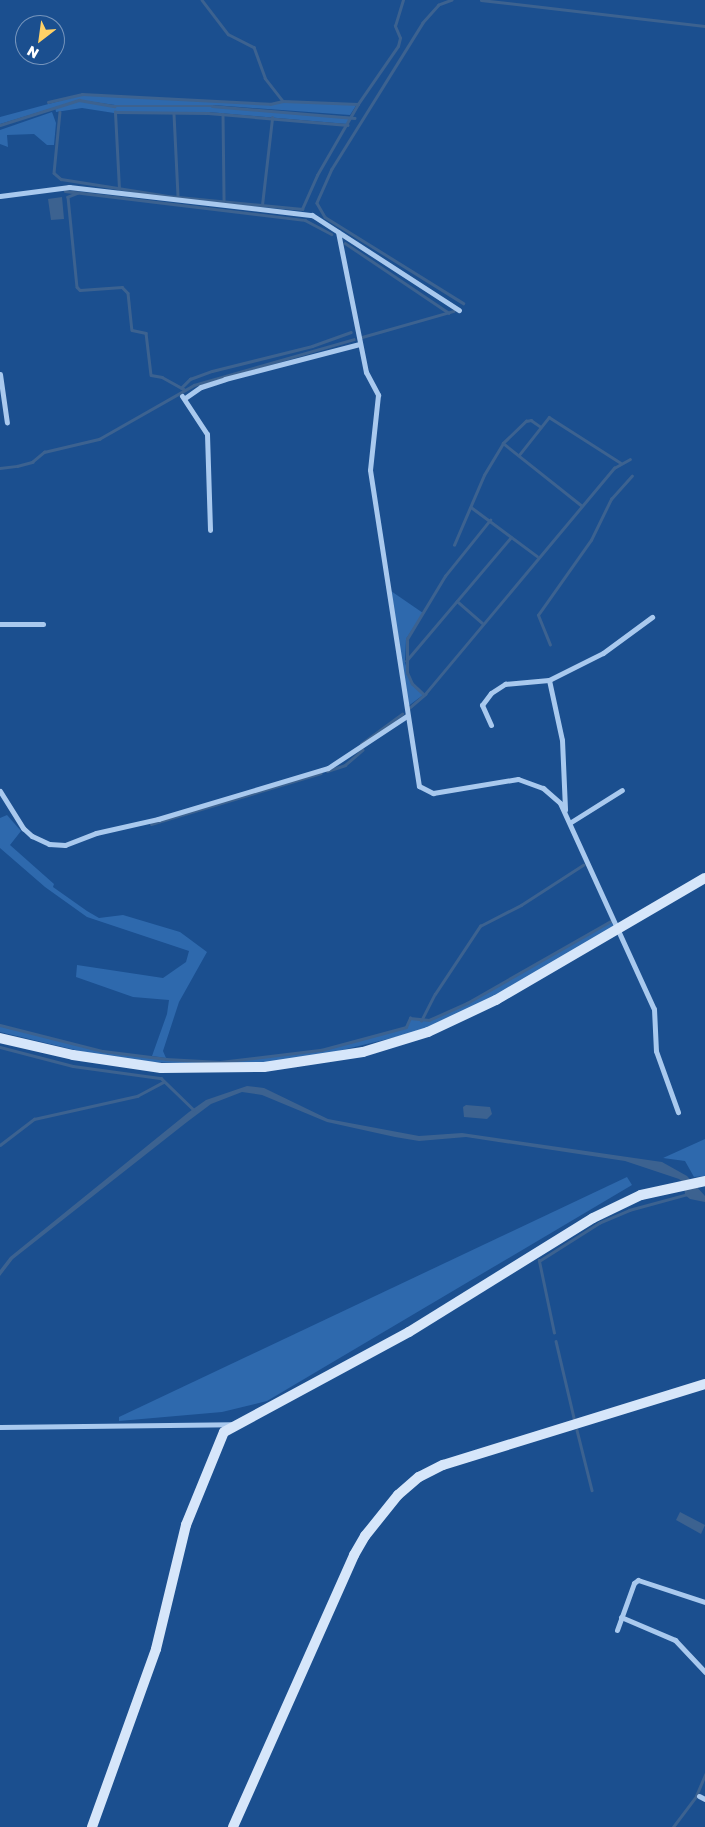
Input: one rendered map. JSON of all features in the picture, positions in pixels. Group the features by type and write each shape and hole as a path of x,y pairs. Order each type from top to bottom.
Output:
{"street":[{"path":"0,196 69,187 312,215 459,310"},
{"path":"338,232 359,344 366,372 378,395 370,470 416,775 426,792 518,779 543,788 565,810 654,1009 656,1050 678,1112"},
{"path":"210,530 207,434 186,404 184,397 201,387 225,379 359,344"},
{"path":"0,374 7,423"},
{"path":"491,725 482,706 491,694 505,684 548,680 603,653 652,617"},
{"path":"0,624 42,624"},
{"path":"548,680 562,740 565,810"},
{"path":"0,791 23,828 32,836 49,844 65,845 96,833 158,819 328,768 406,716"},
{"path":"571,822 622,790"},
{"path":"0,1038 73,1055 161,1068 264,1067 354,1054 428,1032 464,1016 705,878"},
{"path":"92,1827 156,1649 186,1526 219,1438 233,1424 298,1394 409,1332 593,1218 641,1195 700,1182"},
{"path":"233,1827 354,1555 398,1495 419,1477 443,1465 705,1384"},
{"path":"0,1427 233,1424"},
{"path":"616,1630 634,1583 638,1580 705,1602"},
{"path":"622,1617 675,1640 705,1672"},
{"path":"699,1796 705,1799"}],"shaded area":[{"path":"82,95 270,105 283,102 357,104 350,115 213,105 115,105 79,100 0,124 0,117"},
{"path":"79,101 114,107 212,107 351,117 347,124 208,112 114,113 82,108 56,112 55,107"},
{"path":"52,112 56,123 54,145 47,145 34,134 7,135 8,147 0,144 0,130"},
{"path":"62,197 64,219 51,220 48,199"},
{"path":"391,591 423,613 406,639 405,662 411,684 423,695 407,707"},
{"path":"7,815 21,831 10,845 54,884 53,887 87,911 99,918 123,915 180,932 207,952 179,1002 163,1051 166,1058 152,1056 167,1014 169,1000 133,997 76,977 77,965 163,978 186,962 189,951 87,917 45,887 0,848 0,818"},
{"path":"611,922 614,927 493,998 425,1030 309,1058 242,1065 149,1062 92,1054 0,1032 0,1026 103,1051 166,1060 219,1063 321,1050 407,1028 411,1019 429,1021 468,1004"},
{"path":"247,1086 264,1088 328,1119 419,1136 462,1133 662,1162 687,1176 705,1196 705,1202 690,1199 685,1195 684,1183 679,1179 625,1161 466,1137 419,1141 395,1137 327,1122 262,1095 242,1092 211,1104 187,1122 13,1259 0,1276 0,1270 10,1257 189,1112 206,1100"},
{"path":"466,1105 490,1107 492,1114 487,1119 464,1117 463,1107"},
{"path":"705,1139 705,1176 694,1177 685,1161 663,1158"},
{"path":"627,1177 632,1185 267,1401 222,1412 119,1421 119,1417"},
{"path":"680,1512 705,1525 701,1534 676,1520"}],"waterway":[{"path":"202,0 228,34 254,47 265,78 283,101 358,104"},
{"path":"60,112 54,173 61,179 168,196 302,209 317,175 358,104 398,46 400,38 395,26 403,0"},
{"path":"452,0 439,5 423,23 332,169 317,203 325,217 463,303"},
{"path":"481,0 705,26"},
{"path":"48,102 82,94 270,104 283,101"},
{"path":"0,125 79,100 114,106 212,106 354,118"},
{"path":"119,189 115,112 208,113 347,125"},
{"path":"174,114 178,196"},
{"path":"223,114 224,202"},
{"path":"262,205 272,118"},
{"path":"65,191 305,220 331,234"},
{"path":"78,193 68,197 77,287 80,290 122,287 128,293 132,330 146,333 151,375 162,377 184,389"},
{"path":"345,243 449,313"},
{"path":"362,337 453,311"},
{"path":"181,388 190,379 212,371 312,346 351,332"},
{"path":"0,468 32,462 44,452 99,439 194,385 354,339"},
{"path":"519,455 549,417 621,463"},
{"path":"454,545 484,475 503,443 526,421 531,420 541,427"},
{"path":"503,443 581,505"},
{"path":"408,709 425,694 614,468 630,459"},
{"path":"550,645 538,615 591,540 611,499 632,476"},
{"path":"471,507 537,556"},
{"path":"424,695 412,684 407,673 407,639 445,576 490,520"},
{"path":"406,661 511,537"},
{"path":"457,601 482,623"},
{"path":"361,744 402,714"},
{"path":"327,771 345,765 362,750"},
{"path":"151,824 321,773"},
{"path":"421,1021 435,994 480,926 521,905 583,865"},
{"path":"0,1025 103,1051 166,1059 220,1062 321,1050 406,1027 410,1018 429,1020 467,1003 611,921"},
{"path":"0,1047 73,1066 161,1078 194,1110"},
{"path":"0,1145 34,1119 137,1096 163,1082"},
{"path":"554,1333 539,1261 599,1223 629,1210 688,1194"},
{"path":"556,1341 574,1418"},
{"path":"577,1430 592,1490"},
{"path":"673,1827 696,1796 705,1775"}]}
